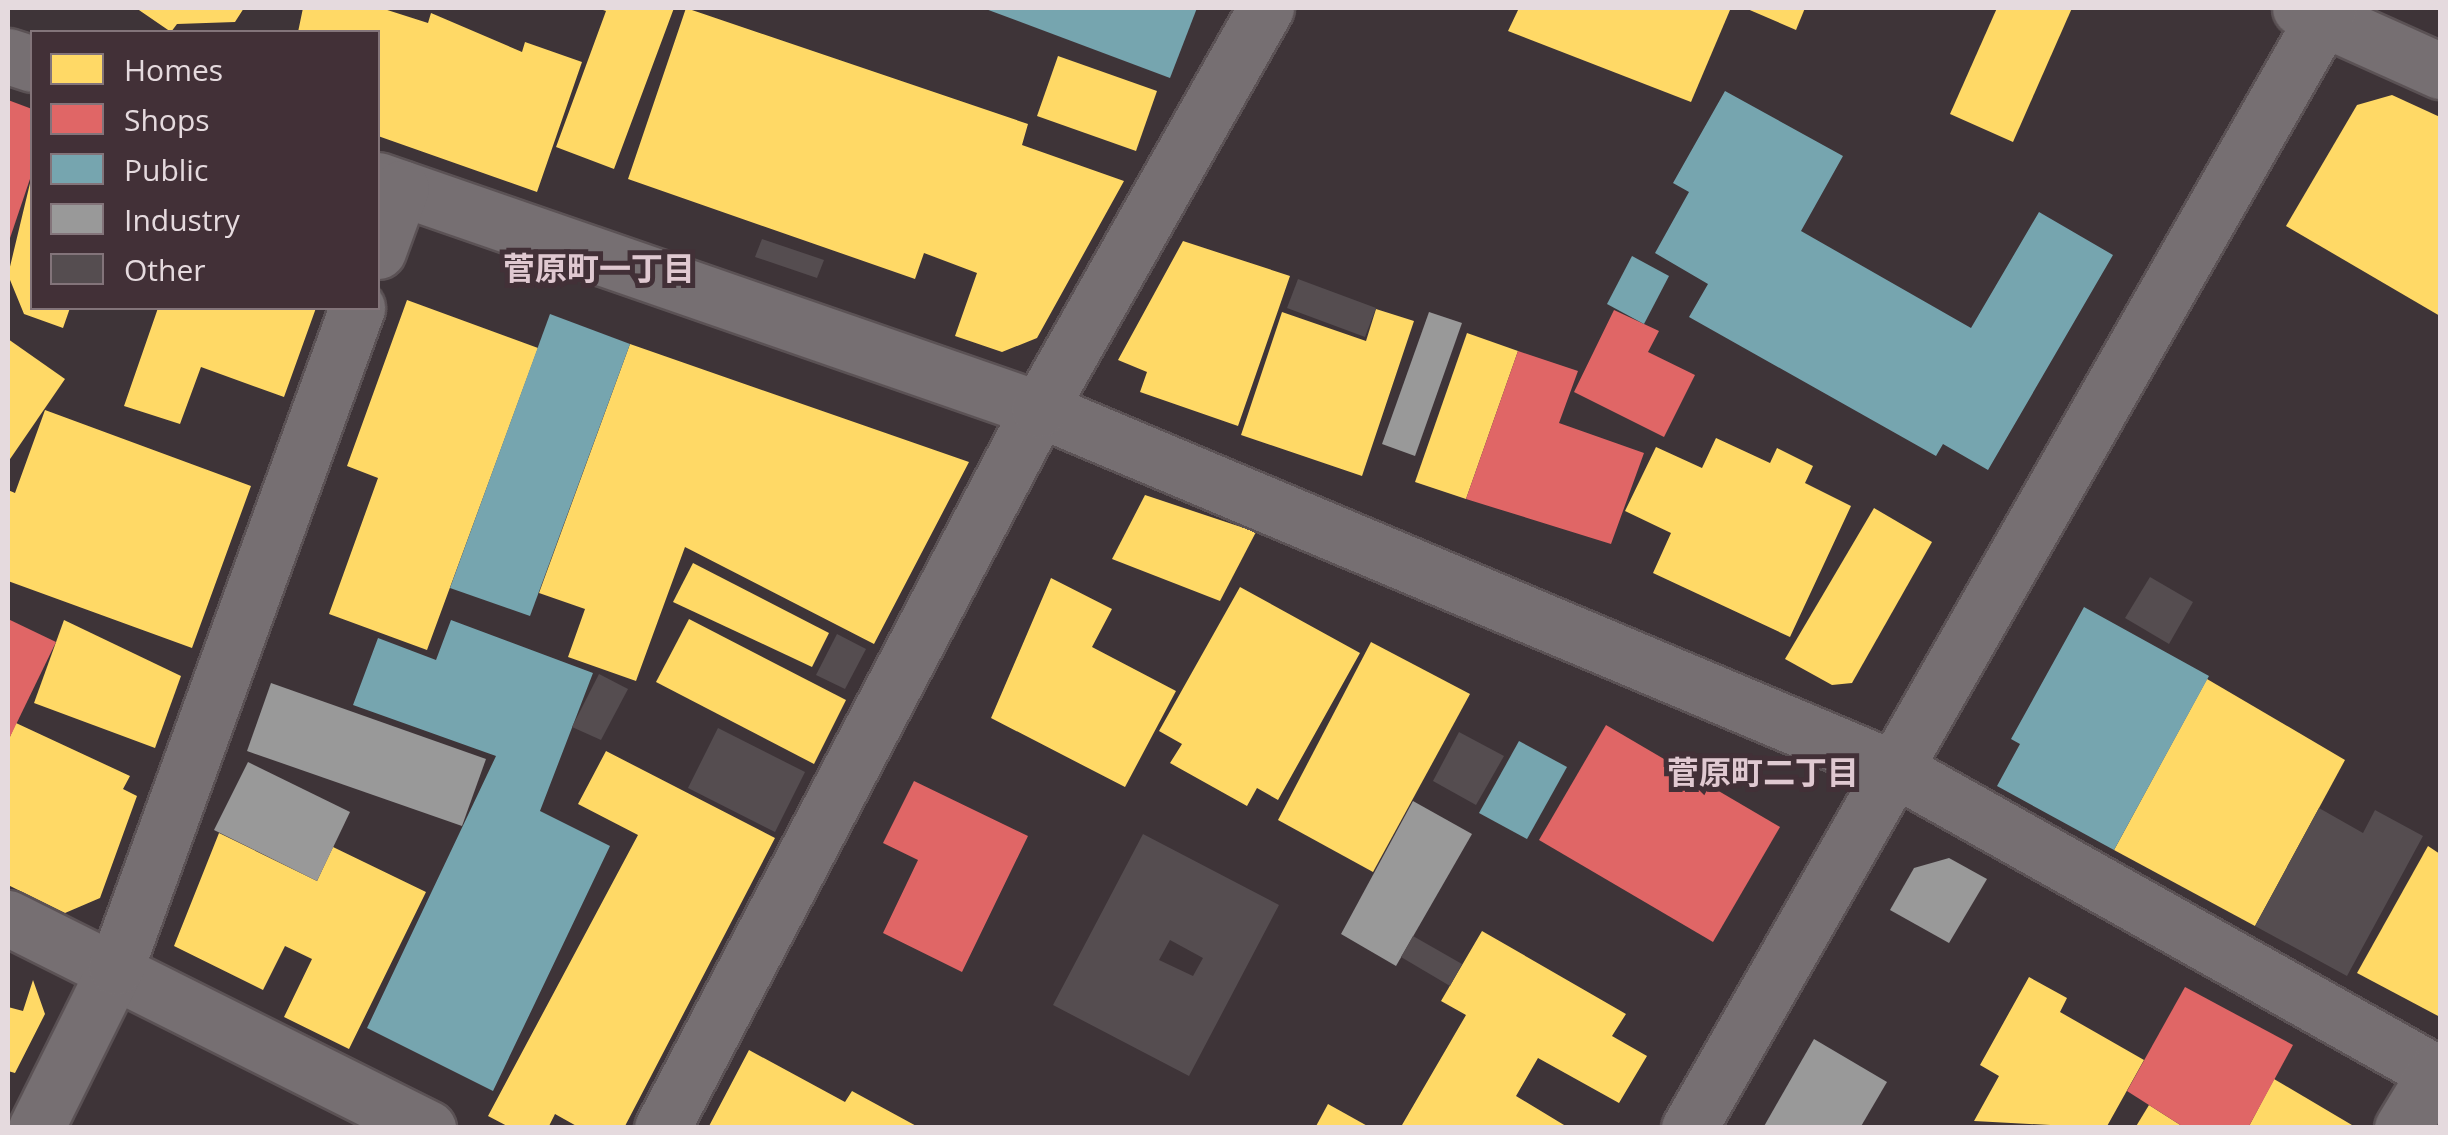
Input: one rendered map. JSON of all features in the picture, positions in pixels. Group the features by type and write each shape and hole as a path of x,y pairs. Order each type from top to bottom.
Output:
{"street":[{"path":"662,1128 1039,409 1266,8"},
{"path":"1689,1128 1895,769 2318,11 2440,71"},
{"path":"380,239 389,184 1039,409 1895,769 2438,1074 2402,1128"},
{"path":"36,1128 116,967 356,310"},
{"path":"8,918 116,967 428,1128"}],"building: Homes":[{"path":"136,8 244,8 235,22 177,24 168,30"},
{"path":"303,8 381,8 428,23 431,13 522,52 525,42 582,62 537,192 380,137 380,30 298,30"},
{"path":"597,8 674,8 614,169 556,147 606,11"},
{"path":"686,8 1028,124 1022,145 1124,181 1037,338 1002,352 955,336 977,273 924,253 915,279 628,179"},
{"path":"1519,8 1730,10 1691,102 1508,31"},
{"path":"1745,8 1805,8 1796,30"},
{"path":"1997,8 2072,8 2013,142 1950,114"},
{"path":"1058,56 1157,91 1136,151 1037,116"},
{"path":"2392,95 2440,117 2440,316 2286,226 2357,105"},
{"path":"30,183 30,310 69,310 63,328 24,314 8,275"},
{"path":"1183,241 1290,276 1238,426 1140,392 1147,372 1118,360"},
{"path":"407,300 538,348 427,650 329,614 378,478 347,466"},
{"path":"1376,309 1414,321 1362,476 1241,435 1282,312 1366,341"},
{"path":"157,310 315,310 284,397 201,367 180,424 124,406"},
{"path":"1467,333 1518,351 1466,499 1415,482"},
{"path":"8,339 65,379 8,462"},
{"path":"630,344 969,462 874,644 685,547 636,681 568,657 585,609 539,593"},
{"path":"45,410 251,486 192,648 8,581 8,490 15,493"},
{"path":"1716,438 1770,463 1777,448 1813,466 1805,483 1851,506 1790,637 1653,573 1671,533 1625,511 1656,447 1702,468"},
{"path":"1145,495 1256,532 1220,601 1112,559"},
{"path":"1874,508 1932,542 1852,683 1832,685 1785,659"},
{"path":"693,563 829,633 812,667 673,602"},
{"path":"1051,578 1112,609 1092,647 1176,691 1125,787 991,718"},
{"path":"1240,587 1360,653 1278,800 1257,788 1247,806 1170,763 1182,744 1159,731"},
{"path":"689,619 846,700 814,764 656,682"},
{"path":"64,620 181,676 155,748 34,703"},
{"path":"1371,642 1470,694 1373,872 1278,820"},
{"path":"2207,679 2345,760 2255,926 2114,850"},
{"path":"16,723 130,776 123,789 137,796 100,898 65,913 8,885 8,741"},
{"path":"606,751 775,838 624,1128 580,1128 555,1114 548,1128 511,1128 488,1116 638,835 578,804"},
{"path":"219,833 317,881 333,847 426,892 349,1049 284,1017 312,959 285,946 263,990 174,946"},
{"path":"2428,846 2440,854 2440,1017 2357,973"},
{"path":"1482,931 1626,1014 1612,1036 1647,1056 1619,1103 1538,1058 1516,1096 1569,1128 1402,1125 1466,1015 1441,1001"},
{"path":"2029,977 2067,998 2060,1012 2144,1060 2106,1128 1974,1121 1999,1076 1980,1065"},
{"path":"33,980 45,1014 15,1073 8,1071 8,1007 23,1011"},
{"path":"749,1050 845,1102 852,1091 920,1128 708,1128"},
{"path":"2274,1079 2357,1128 2248,1128"},
{"path":"1328,1104 1371,1128 1315,1128"},
{"path":"2149,1105 2185,1128 2135,1128"}],"building: Shops":[{"path":"8,100 30,108 30,179 8,244"},
{"path":"1614,310 1659,331 1648,352 1695,375 1664,437 1574,392"},
{"path":"1518,351 1578,371 1559,423 1644,453 1611,544 1466,499"},
{"path":"8,619 56,642 8,741"},
{"path":"1606,725 1780,827 1713,942 1539,840"},
{"path":"914,781 1028,836 962,972 883,933 918,860 883,843"},
{"path":"2185,987 2293,1045 2248,1128 2185,1128 2127,1091"}],"building: Public":[{"path":"983,8 1197,8 1170,78"},
{"path":"1725,91 1843,156 1801,231 1971,328 2039,212 2113,255 1988,470 1943,444 1936,456 1689,317 1708,284 1655,253 1689,192 1673,183"},
{"path":"1632,256 1669,276 1644,324 1607,304"},
{"path":"550,314 630,344 530,616 450,588"},
{"path":"2084,607 2209,676 2114,850 1997,786 2020,744 2011,739"},
{"path":"451,620 593,673 540,811 610,846 493,1091 367,1028 496,756 353,705 378,638 436,660"},
{"path":"1519,741 1567,767 1527,839 1479,813"}],"building: Industry":[{"path":"1429,312 1462,323 1415,456 1382,444"},
{"path":"271,683 486,759 462,826 247,751"},
{"path":"248,762 350,812 317,881 214,830"},
{"path":"1413,801 1472,834 1396,966 1341,934"},
{"path":"1949,858 1987,879 1949,943 1890,910 1914,868"},
{"path":"1814,1039 1887,1082 1860,1128 1763,1128"}],"building: Other":[{"path":"762,239 824,260 817,278 755,257"},
{"path":"1298,279 1376,308 1365,337 1287,308"},
{"path":"2150,577 2193,602 2169,644 2125,618"},
{"path":"837,634 866,649 845,689 816,675"},
{"path":"599,674 628,689 601,740 572,727"},
{"path":"718,728 805,772 775,832 688,788"},
{"path":"1459,732 1504,756 1476,805 1433,781"},
{"path":"2319,808 2363,833 2375,810 2423,836 2347,976 2255,926"},
{"path":"1143,834 1279,905 1189,1076 1053,1005","holes":["1170,940 1203,958 1193,976 1159,960"]},
{"path":"1413,936 1462,964 1450,986 1401,957"}],"district":[{"name":"菅原町一丁目","path":"599,268"},
{"name":"菅原町二丁目","path":"1763,772"}]}
